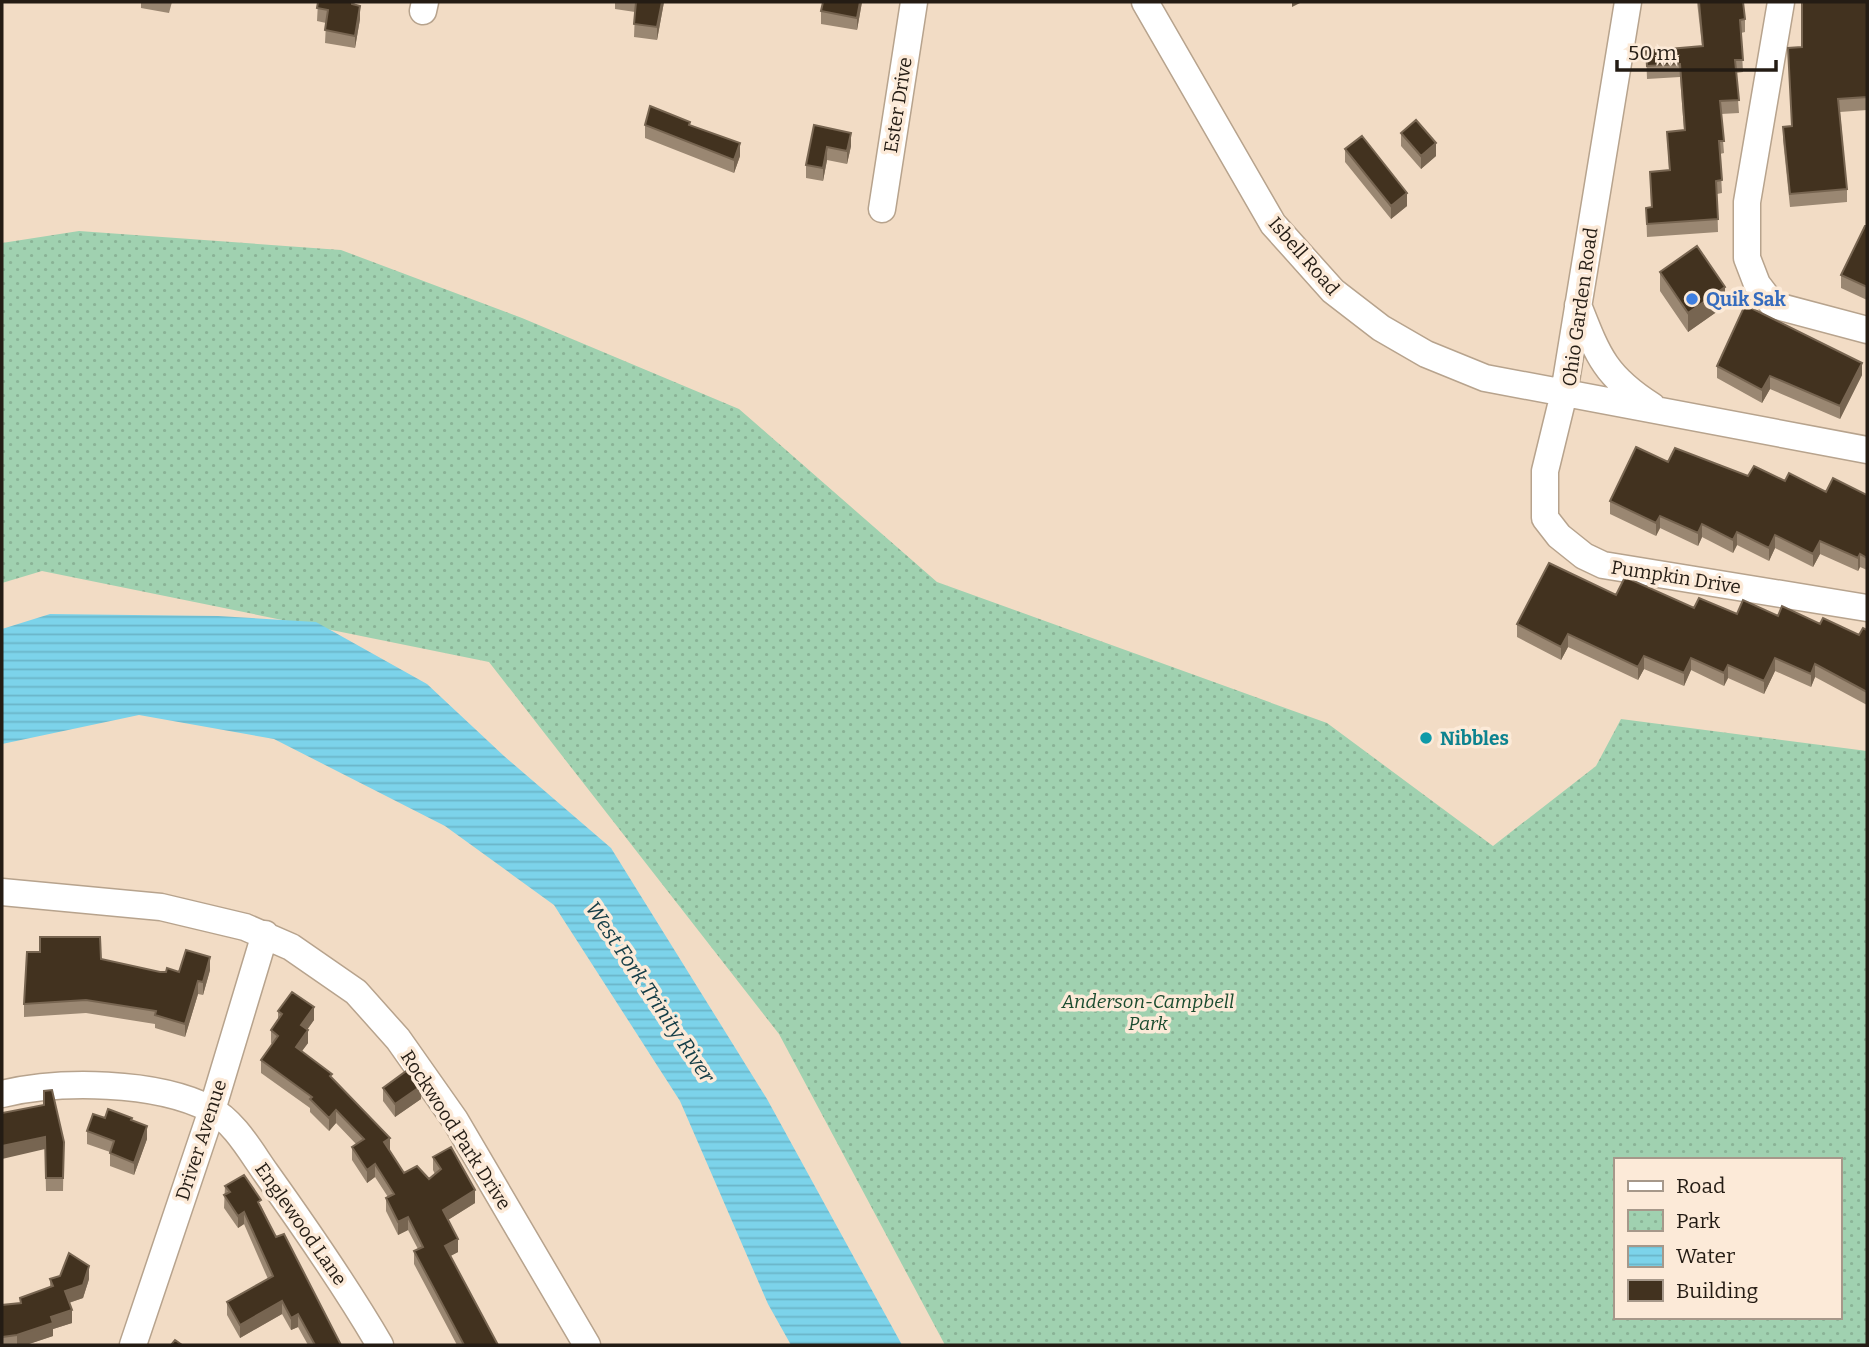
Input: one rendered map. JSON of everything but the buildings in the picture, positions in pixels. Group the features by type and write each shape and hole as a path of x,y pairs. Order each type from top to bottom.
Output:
{"street":[{"name":"Ester Drive","path":"882,209 914,2"},
{"name":"Isbell Road","path":"1145,2 1273,224 1332,292 1381,328 1426,354 1485,378 1564,393"},
{"name":"Ohio Garden Road","path":"1628,2 1564,393 1866,445"},
{"path":"1781,2 1747,202 1747,258 1757,284 1773,305 1867,330"},
{"path":"1578,305 1601,362 1629,392 1660,411"},
{"name":"Pumpkin Drive","path":"1564,393 1545,471 1545,518 1559,536 1584,556 1603,565 1867,608"},
{"name":"Rockwood Park Drive","path":"2,892 162,907 265,934 291,947 356,992 398,1039 455,1120 587,1345"},
{"name":"Driver Avenue","path":"133,1345 212,1110 265,934"},
{"path":"2,1094 36,1086 76,1084 156,1092 212,1110"},
{"name":"Englewood Lane","path":"212,1110 238,1135 334,1267 380,1345"}],"green space":[{"name":"Anderson-Campbell Park","path":"79,231 341,250 522,318 739,409 937,582 1327,723 1493,846 1596,766 1621,719 1867,751 1867,1345 945,1345 779,1034 489,662 42,571 2,583 2,243"}],"water":[{"name":"West Fork Trinity River","path":"50,614 218,616 316,622 427,684 504,756 611,848 767,1099 902,1345 791,1345 768,1304 680,1101 554,905 445,826 274,739 139,715 2,744 2,629"}],"place":[{"name":"Quik Sak","path":"1692,299"},
{"name":"Nibbles","path":"1426,738"}]}
